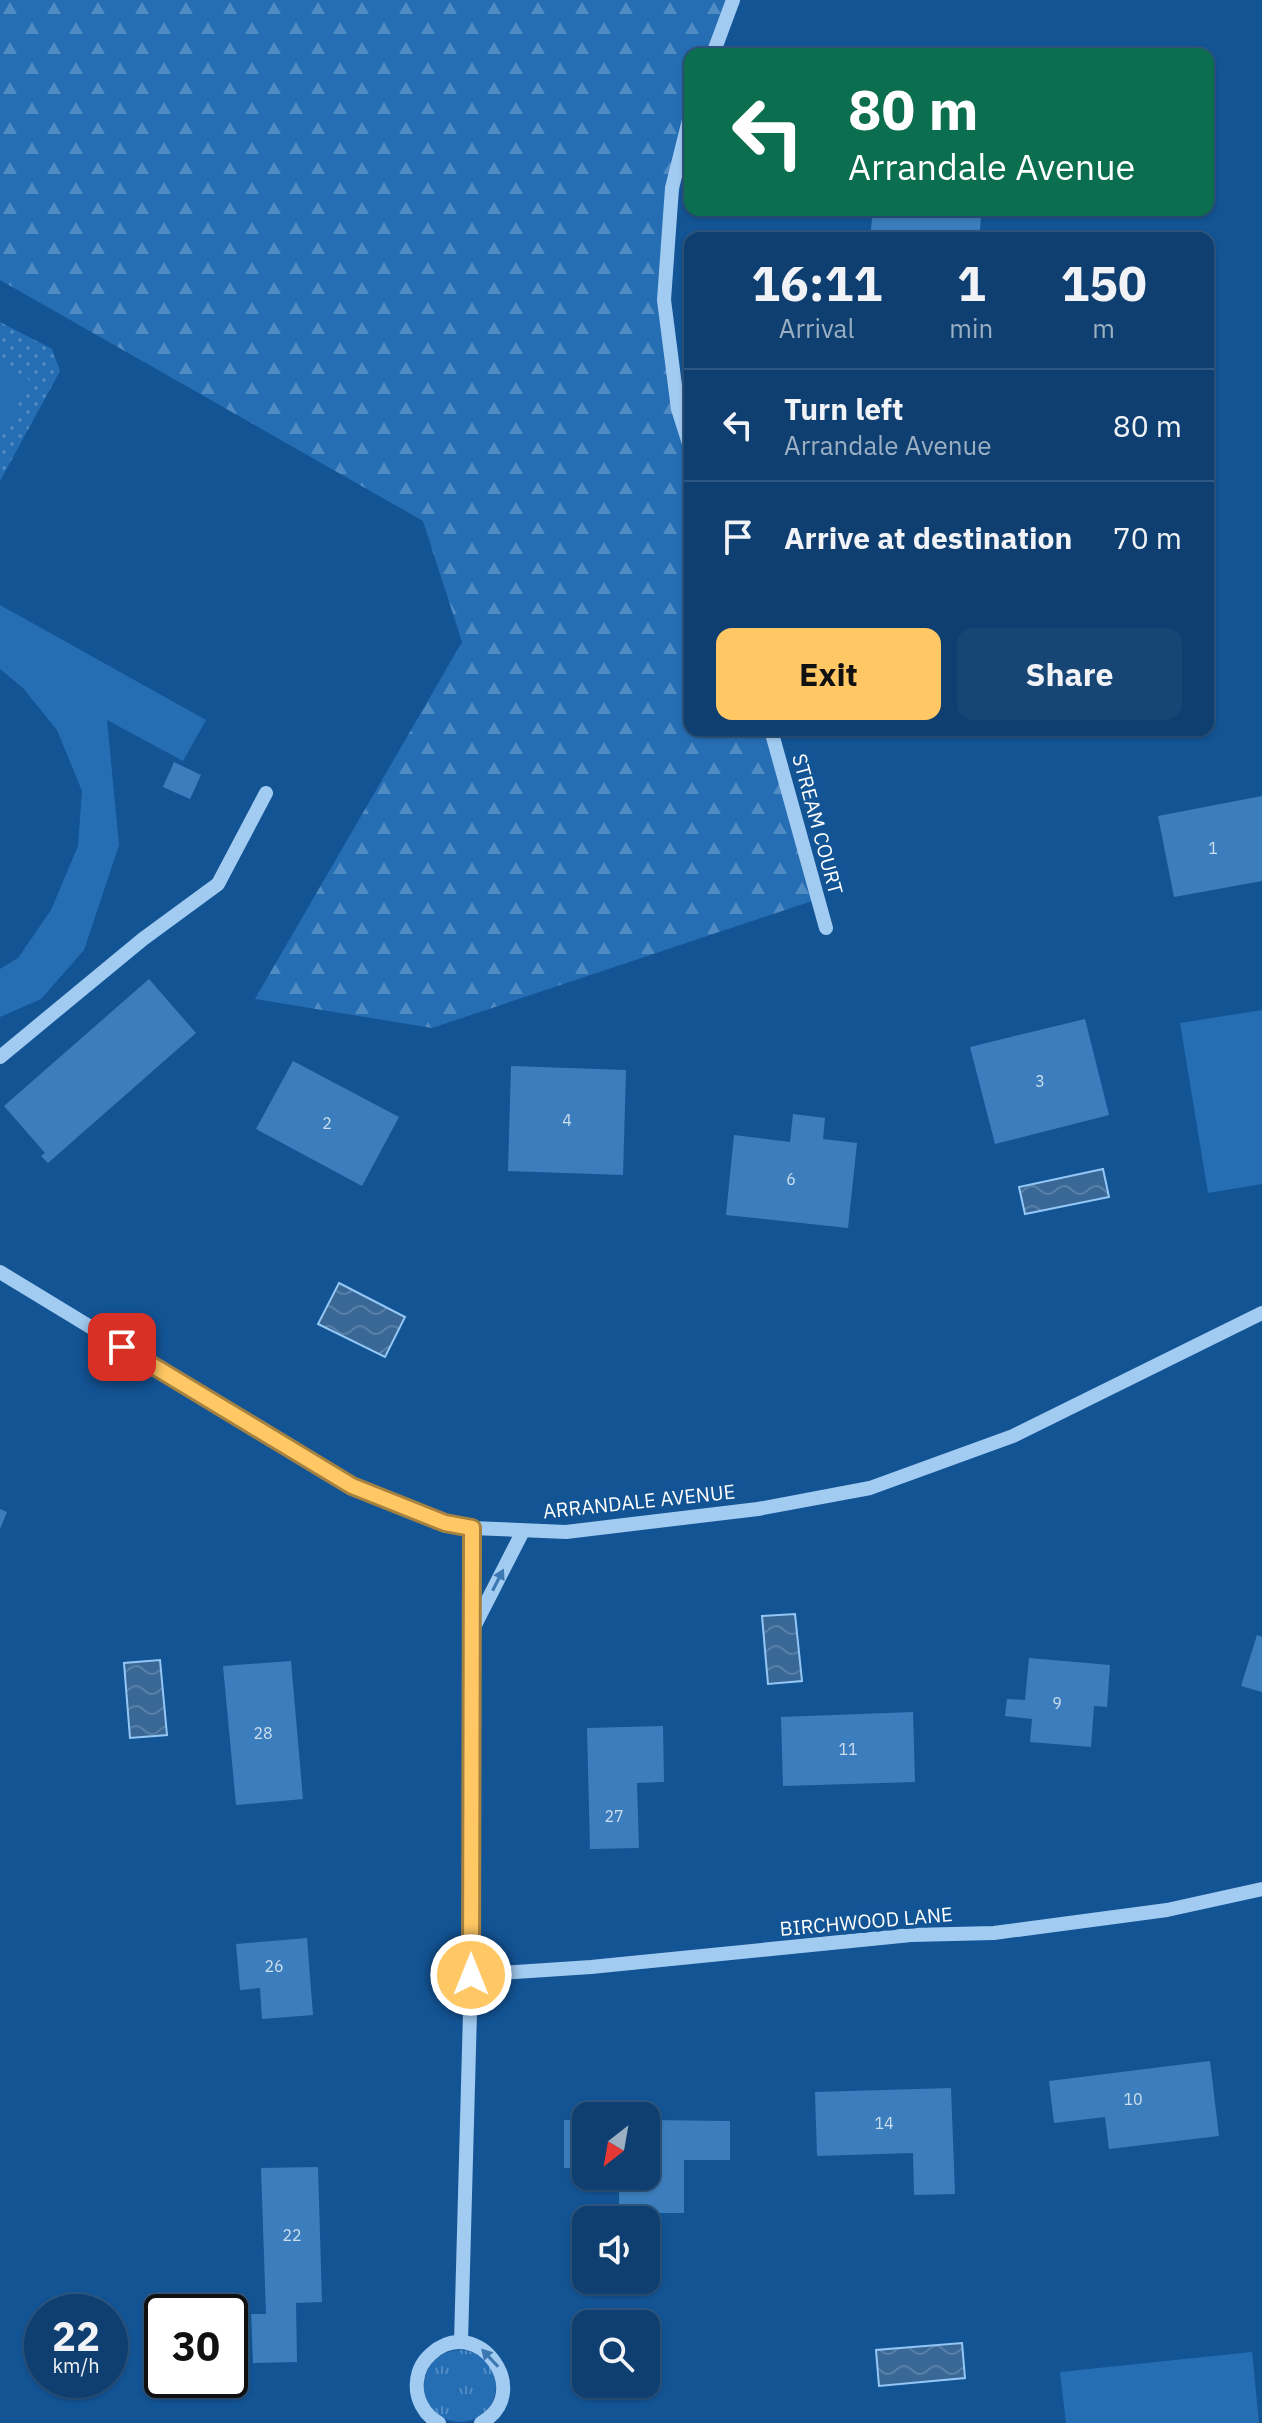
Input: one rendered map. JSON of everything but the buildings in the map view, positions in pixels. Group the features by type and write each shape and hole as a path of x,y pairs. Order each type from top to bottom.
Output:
{"street":[{"path":"715,48 733,0"},
{"path":"684,140 672,188 664,300 678,409 684,428"},
{"name":"STREAM COURT","path":"773,736 826,928"},
{"path":"0,1057 143,939 218,884 266,793"},
{"name":"ARRANDALE AVENUE","path":"0,1272 352,1486 445,1523 523,1531 566,1532 758,1509 870,1488 1013,1436 1262,1313"},
{"path":"461,2342 471,1975 472,1528"},
{"path":"473,1629 523,1531"},
{"name":"BIRCHWOOD LANE","path":"471,1975 591,1967 911,1935 994,1933 1167,1910 1262,1889"},
{"path":"439,2423 424,2411 418,2398 416,2385 419,2371 425,2359 435,2350 461,2342 475,2345 488,2353 498,2365 503,2379 503,2394 497,2408 481,2423"}],"green space":[{"path":"0,0 733,0 715,48 684,48 684,158 664,300 684,413 684,736 773,736 818,899 432,1028 255,999 462,642 423,521 0,280"},
{"path":"0,322 52,349 60,371 0,481"},
{"path":"0,365 31,381 0,438"},
{"path":"0,605 206,720 183,761 107,720 119,845 84,950 41,999 0,1017 0,969 18,958 51,910 78,846 82,791 57,730 23,688 0,669"},
{"path":"1262,1010 1262,1184 1208,1193 1180,1023"},
{"path":"460,2350 480,2356 490,2366 496,2386 490,2406 480,2416 460,2422 440,2416 430,2406 424,2386 430,2366 440,2356"},
{"path":"1252,2352 1259,2423 1066,2423 1060,2372"}],"water":[{"path":"1103,1169 1109,1197 1025,1214 1019,1187"},
{"path":"339,1283 405,1317 385,1357 318,1324"},
{"path":"795,1614 802,1681 768,1684 762,1616"},
{"path":"160,1660 167,1735 130,1738 124,1663"},
{"path":"962,2343 965,2378 879,2386 876,2350"}],"route":[{"path":"122,1347 352,1486 445,1523 472,1528 471,1975"}]}
